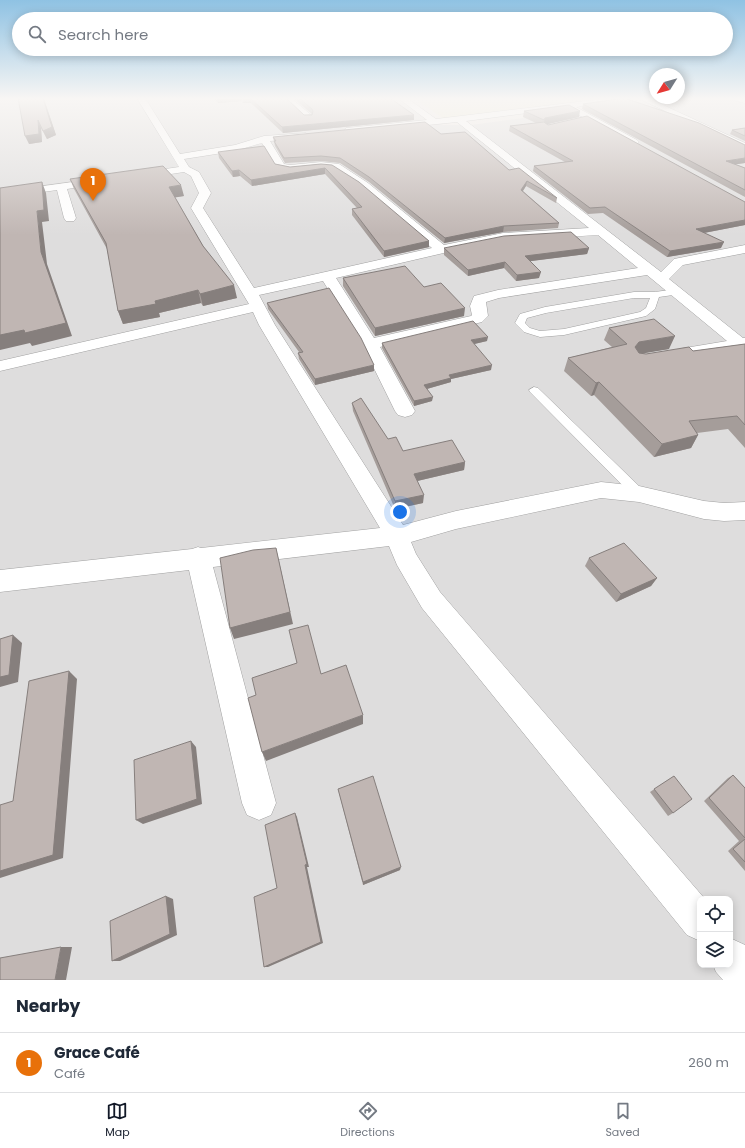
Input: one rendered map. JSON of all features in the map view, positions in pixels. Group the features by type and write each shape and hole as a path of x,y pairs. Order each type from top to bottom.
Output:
{"street":[{"path":"170,144 185,169 195,174 205,194 197,208 254,299 267,325 398,536 406,558 431,600 697,918"},
{"path":"178,157 253,144"},
{"path":"267,144 280,166 290,168 321,165 335,166 364,185 441,249"},
{"path":"490,144 743,345"},
{"path":"636,144 643,147"},
{"path":"131,177 185,169"},
{"path":"0,195 115,179"},
{"path":"61,186 70,218"},
{"path":"0,366 254,299 327,276 441,249 503,238 601,231"},
{"path":"370,344 476,319 480,316 478,306 479,300 482,298 498,294 655,274 667,275 674,265 679,262 745,249"},
{"path":"327,276 370,344 405,411"},
{"path":"670,355 743,345"},
{"path":"0,581 198,557 398,536 456,520 601,490 639,494 704,510 724,512 745,511"},
{"path":"198,557 259,803"},
{"path":"733,962 745,976"}],"lane":[{"path":"655,295 650,309 642,314 564,332 540,334 527,330 520,323 523,316 545,310 634,295 655,295 677,292"},
{"path":"534,390 639,494"}],"shaded area":[{"path":"0,144 745,144 745,980 0,980"}],"building":[{"path":"276,144 479,144 509,170 519,168 557,198 527,181 521,190 559,223 504,226 445,238 369,177 340,158 321,156 284,158"},
{"path":"542,144 638,144 745,202 745,220 696,229 724,242 670,251 605,207 590,208 534,166 573,161"},
{"path":"658,144 742,144 745,145 745,158 726,161 745,168 745,190"},
{"path":"264,146 275,164 290,167 321,164 332,165 359,182 429,241 384,251 352,209 362,207 325,168 251,180 239,170 232,171 218,152"},
{"path":"163,166 181,185 169,187 203,246 234,285 200,294 198,290 155,301 156,304 118,311 106,243 70,179"},
{"path":"42,182 44,210 37,211 41,252 66,323 25,333 24,330 0,335 0,188"},
{"path":"571,232 589,248 525,256 541,272 517,275 505,262 468,270 444,248 504,236"},
{"path":"405,266 424,287 441,283 465,308 375,328 343,278"},
{"path":"329,288 361,338 374,365 315,379 298,353 303,352 267,303"},
{"path":"654,319 675,336 639,342 635,347 639,353 646,354 689,347 693,351 745,344 745,425 737,416 689,421 698,435 662,444 599,382 596,383 568,358 627,344 609,328"},
{"path":"473,321 488,337 471,340 492,365 449,375 451,378 424,385 433,397 414,401 382,343"},
{"path":"361,398 388,439 396,437 403,451 452,440 465,462 414,474 424,495 395,501 352,403"},
{"path":"624,543 657,578 621,594 589,558"},
{"path":"276,548 290,612 230,628 220,558 253,550"},
{"path":"308,625 321,674 346,665 363,715 262,752 248,698 256,695 252,678 297,663 289,630"},
{"path":"13,635 9,675 0,677 0,639"},
{"path":"69,671 53,855 0,871 0,805 13,801 29,681"},
{"path":"191,741 197,799 136,820 134,760"},
{"path":"733,775 745,788 745,838 709,798"},
{"path":"373,776 401,867 363,882 338,789"},
{"path":"674,776 692,799 673,813 654,789"},
{"path":"295,813 307,864 305,865 321,942 264,967 254,897 277,888 265,825"},
{"path":"745,839 745,862 733,849"},
{"path":"166,896 170,934 112,961 110,921"},
{"path":"61,947 55,980 0,980 0,958"}],"place":[{"name":"Grace Café","path":"93,201"}]}
